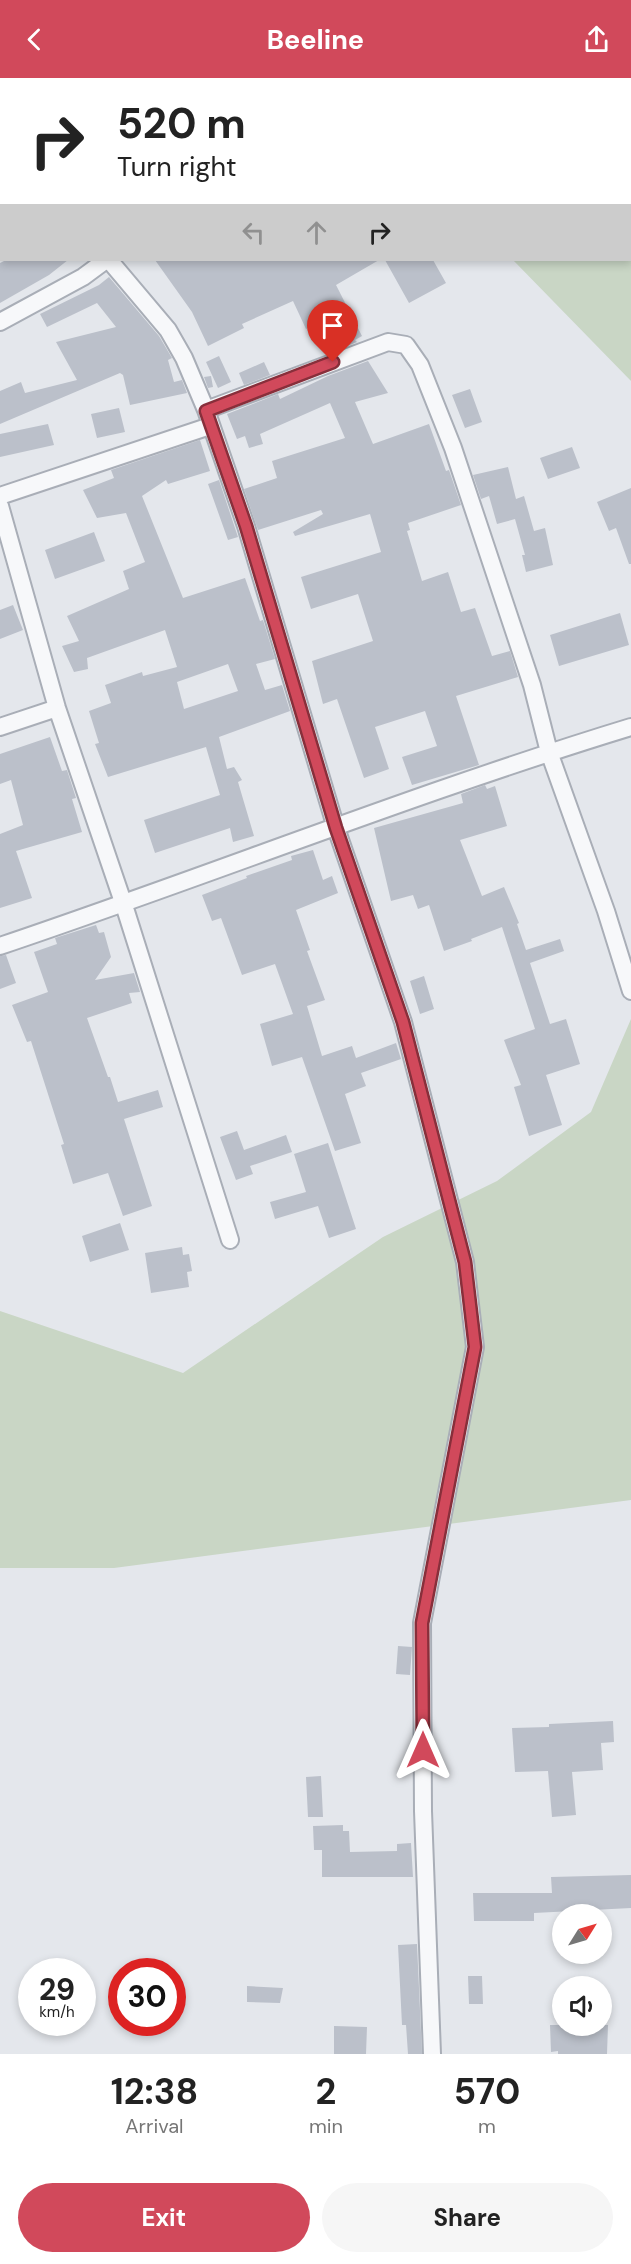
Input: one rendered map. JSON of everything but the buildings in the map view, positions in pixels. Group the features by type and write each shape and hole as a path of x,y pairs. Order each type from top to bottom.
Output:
{"street":[{"path":"0,322 83,277 107,261"},
{"path":"109,261 168,330 184,358 208,418 246,526 336,828 403,1022 465,1262 475,1347 422,1623 423,1811 432,2054"},
{"path":"0,496 208,418 388,342 406,345 420,365 453,448 532,685 549,752 606,911 631,991"},
{"path":"0,506 57,708 124,905 230,1239"},
{"path":"0,727 57,708"},
{"path":"0,946 124,905 549,752 631,727"}],"green space":[{"path":"514,261 631,261 631,381"},
{"path":"631,1019 631,1500 114,1568 0,1568 0,1311 183,1373 383,1237 497,1181 591,1112"}],"route":[{"path":"333,362 206,411 246,526 336,828 403,1022 465,1262 475,1347 422,1623 423,1750"}]}
